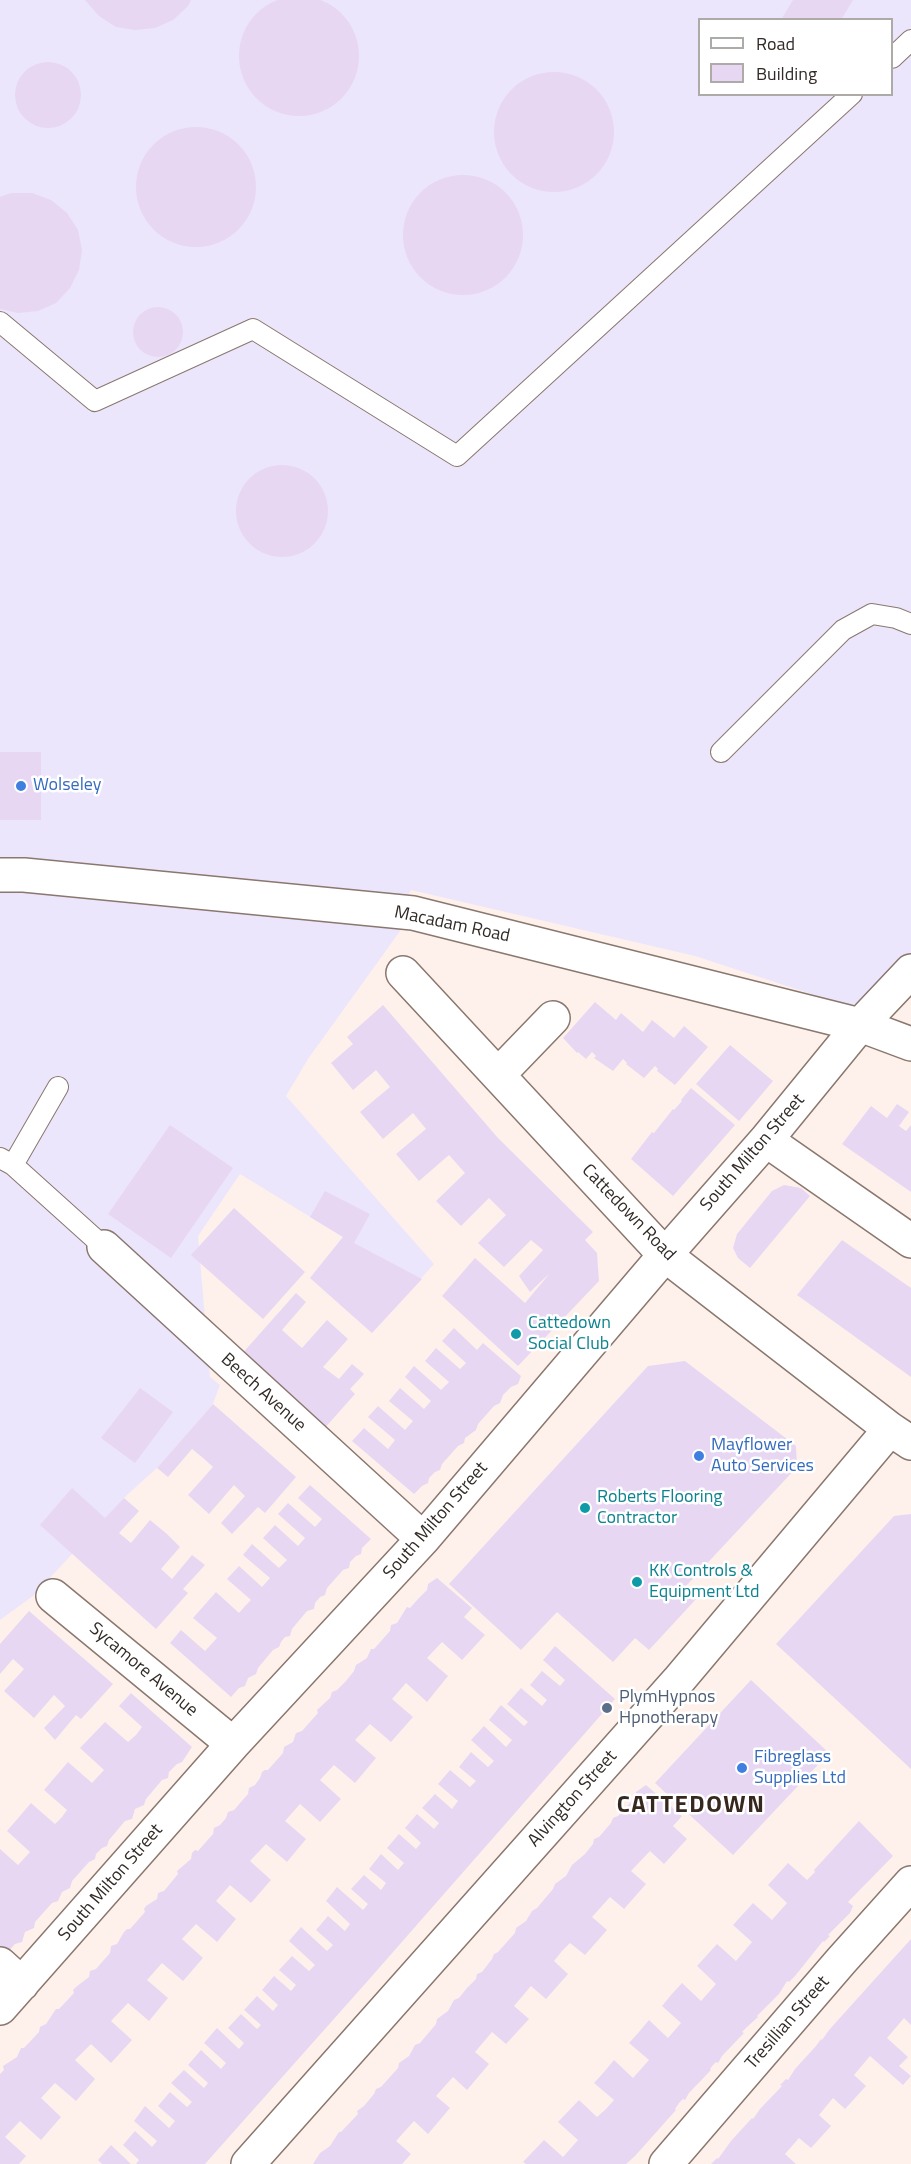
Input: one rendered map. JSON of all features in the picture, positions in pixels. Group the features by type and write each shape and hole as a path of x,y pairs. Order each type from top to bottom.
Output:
{"street":[{"name":"Macadam Road","path":"0,875 24,875 413,913 860,1025 911,1044"},
{"name":"South Milton Street","path":"7,1985 423,1539 766,1140 860,1025 911,971"},
{"name":"Cattedown Road","path":"403,973 665,1255 901,1436"},
{"path":"498,1075 553,1018"},
{"path":"766,1140 911,1241"},
{"name":"Beech Avenue","path":"104,1247 423,1539"},
{"name":"Alvington Street","path":"248,2164 678,1681 901,1436"},
{"name":"Sycamore Avenue","path":"52,1596 233,1744"},
{"name":"Tresillian Street","path":"666,2164 911,1883"}],"lane":[{"path":"893,56 911,40"},
{"path":"0,322 96,401 253,330 457,456 850,96"},
{"path":"721,752 843,630 872,614 896,618 911,624"},
{"path":"58,1087 6,1161 104,1247"}],"shaded area":[{"path":"0,0 911,0 911,996 845,1005 695,956 411,890 398,911 413,913 308,1059 286,1096 434,1264 372,1333 310,1278 343,1237 240,1174 198,1236 210,1377 220,1385 213,1404 157,1468 128,1494 33,1596 0,1620"}],"building":[{"path":"283,-1 315,-1 332,6 349,23 359,56 357,68 349,89 332,106 322,111 299,116 276,111 257,98 244,79 239,56 244,33 249,23 266,6"},
{"path":"85,0 191,0 173,20 155,28 135,30 116,27 99,16"},
{"path":"793,0 853,0 842,18 782,18"},
{"path":"48,62 61,65 71,72 78,82 81,95 78,108 71,118 61,125 48,128 35,125 25,118 18,108 15,95 18,82 25,72 35,65"},
{"path":"554,72 577,77 596,90 609,109 614,132 609,155 596,174 577,187 554,192 531,187 512,174 499,155 494,132 499,109 512,90 531,77"},
{"path":"196,127 219,131 239,144 252,164 256,187 252,210 239,230 219,243 196,247 173,243 153,230 140,210 136,187 140,164 153,144 173,131"},
{"path":"463,175 486,179 506,192 519,212 523,235 519,258 506,278 486,291 463,295 440,291 420,278 407,258 403,235 407,212 420,192 440,179"},
{"path":"11,193 32,193 51,200 67,213 78,230 82,250 79,270 70,288 56,303 38,311 18,313 0,309 0,197"},
{"path":"158,307 176,314 183,332 176,350 158,357 140,350 133,332 140,314"},
{"path":"282,465 308,473 320,485 328,511 320,537 308,549 282,557 256,549 244,537 236,511 244,485 256,473"},
{"name":"Wolseley","path":"0,752 41,752 41,820 0,820"},
{"path":"595,1002 616,1020 621,1013 643,1032 652,1020 674,1038 684,1026 708,1047 675,1085 657,1071 655,1066 644,1078 623,1059 613,1071 594,1058 596,1056 592,1052 586,1059 563,1038"},
{"path":"383,1005 498,1138 593,1232 585,1240 597,1253 599,1281 518,1366 442,1296 475,1258 525,1303 550,1273 530,1292 519,1276 543,1250 531,1240 504,1267 478,1243 506,1215 489,1198 461,1226 436,1201 465,1173 449,1155 419,1181 396,1154 426,1129 413,1113 383,1139 360,1112 390,1087 376,1070 353,1090 331,1063 353,1044 347,1037"},
{"path":"730,1045 773,1081 739,1121 696,1084"},
{"path":"691,1088 735,1125 673,1196 631,1159"},
{"path":"897,1104 909,1112 899,1126 906,1131 911,1125 911,1192 842,1144 871,1106 887,1118"},
{"path":"170,1125 233,1168 171,1258 108,1214"},
{"path":"784,1185 801,1188 810,1196 750,1268 738,1258 733,1248 737,1234 772,1191"},
{"path":"325,1191 370,1214 354,1243 422,1279 372,1333 310,1278 343,1237 310,1217"},
{"path":"234,1208 305,1272 263,1319 191,1255"},
{"path":"842,1240 911,1288 911,1377 797,1295"},
{"path":"296,1293 306,1302 282,1330 302,1348 327,1320 348,1339 323,1367 339,1379 352,1364 364,1374 350,1389 355,1394 323,1430 240,1356"},
{"path":"454,1328 477,1350 483,1343 521,1376 518,1384 503,1395 500,1403 494,1406 478,1424 476,1430 465,1438 464,1443 458,1446 442,1464 440,1470 429,1478 428,1483 414,1494 352,1441 364,1428 388,1449 395,1440 368,1417 378,1406 405,1430 413,1421 389,1401 400,1388 424,1409 431,1401 405,1377 414,1366 441,1390 449,1382 425,1361 436,1348 460,1369 466,1363 442,1341"},
{"path":"685,1361 796,1446 797,1467 686,1586 698,1597 649,1650 635,1638 613,1662 557,1612 521,1650 449,1584 648,1366"},
{"path":"140,1388 173,1412 135,1463 101,1438"},
{"path":"213,1404 296,1477 265,1513 258,1507 232,1534 221,1523 245,1496 234,1485 209,1514 188,1495 213,1467 203,1458 192,1449 168,1477 157,1468"},
{"path":"310,1485 371,1539 362,1548 361,1554 350,1562 349,1568 343,1570 327,1588 325,1595 315,1603 314,1609 307,1611 292,1629 290,1636 285,1637 279,1647 273,1650 258,1668 256,1674 248,1678 245,1686 239,1688 231,1697 170,1643 181,1630 205,1651 217,1638 193,1618 216,1592 239,1613 251,1600 227,1579 239,1566 262,1587 270,1578 243,1555 252,1544 279,1568 287,1560 263,1538 275,1525 298,1546 305,1538 278,1514 288,1503 315,1527 322,1519 298,1498"},
{"path":"72,1488 105,1518 124,1498 139,1511 119,1533 131,1543 150,1520 167,1534 180,1547 161,1569 172,1579 192,1555 205,1565 183,1589 188,1593 156,1629 40,1525"},
{"path":"911,1514 911,1769 776,1644 894,1516"},
{"path":"437,1578 472,1608 464,1617 485,1635 462,1660 442,1642 427,1658 448,1676 427,1702 406,1683 392,1699 413,1717 391,1742 370,1724 355,1740 376,1758 355,1783 334,1765 320,1780 341,1799 320,1822 300,1804 285,1821 306,1839 287,1862 266,1844 250,1861 271,1880 251,1903 230,1885 216,1901 236,1919 217,1942 196,1924 182,1939 203,1958 183,1981 162,1963 147,1980 168,1998 149,2021 128,2003 111,2021 132,2040 111,2063 91,2044 75,2060 95,2079 76,2101 55,2083 41,2098 61,2117 41,2140 20,2121 5,2137 26,2156 19,2164 0,2164 0,2074 4,2070 3,2066 17,2057 21,2048 24,2048 56,2009 59,2009 74,1993 73,1990 89,1977 90,1971 96,1969 110,1953 111,1946 117,1944 124,1932 130,1929 145,1912 146,1906 157,1899 158,1893 164,1891 178,1874 177,1871 191,1859 192,1853 195,1850 198,1851 213,1834 214,1828 226,1818 228,1812 234,1810 248,1794 249,1788 255,1785 262,1772 268,1770 283,1753 284,1747 293,1742 296,1733 302,1731 318,1713 317,1710 330,1698 332,1692 346,1681 356,1665 367,1658 371,1649 374,1649 390,1631 391,1625 397,1623 407,1607 410,1608 427,1590 428,1584"},
{"path":"29,1611 113,1684 81,1719 76,1715 55,1740 44,1728 65,1706 54,1695 34,1718 4,1691 24,1669 13,1659 0,1674 0,1644"},
{"path":"555,1646 615,1699 205,2164 136,2164 139,2160 123,2145 135,2131 152,2147 157,2141 134,2121 145,2106 169,2128 175,2121 158,2106 170,2092 187,2107 192,2102 171,2083 184,2070 204,2088 208,2083 188,2065 201,2050 221,2069 226,2063 204,2043 217,2028 239,2049 244,2043 228,2028 241,2014 257,2029 261,2025 244,2010 257,1996 273,2011 278,2005 262,1990 274,1976 291,1991 296,1985 279,1970 292,1956 309,1971 315,1965 289,1941 301,1927 327,1951 333,1945 316,1930 328,1916 345,1931 350,1924 326,1901 337,1887 363,1910 368,1904 351,1889 364,1875 381,1890 386,1883 369,1869 381,1854 398,1870 404,1863 387,1848 399,1834 416,1849 421,1843 405,1828 417,1814 434,1829 439,1823 422,1808 435,1794 452,1809 458,1801 438,1784 450,1770 470,1787 476,1781 459,1767 471,1752 488,1767 494,1761 471,1740 484,1726 506,1747 512,1740 489,1720 501,1705 524,1726 528,1722 507,1704 521,1688 542,1706 547,1700 530,1685 542,1671 560,1686 565,1680 543,1660"},
{"name":"Fibreglass Supplies Ltd","path":"751,1680 829,1753 733,1855 655,1783"},
{"path":"131,1693 192,1747 182,1762 169,1772 168,1778 162,1780 146,1799 144,1805 135,1809 132,1819 125,1821 109,1840 107,1846 96,1854 95,1859 89,1862 72,1881 70,1888 62,1892 58,1901 52,1903 35,1922 34,1928 25,1932 22,1942 15,1944 7,1953 0,1947 0,1849 18,1865 30,1852 7,1831 31,1803 55,1824 62,1817 67,1810 44,1790 68,1762 92,1783 104,1770 80,1748 105,1722 128,1742 136,1735 142,1727 119,1706"},
{"path":"646,1785 682,1816 673,1826 687,1839 664,1864 650,1851 631,1871 646,1884 624,1909 610,1897 592,1917 607,1930 585,1955 570,1943 562,1951 554,1961 568,1974 546,1999 531,1986 514,2006 529,2019 506,2044 492,2032 475,2052 489,2064 467,2090 453,2077 436,2096 450,2108 428,2134 414,2121 396,2141 411,2154 402,2164 313,2164 320,2153 330,2146 339,2132 358,2114 357,2111 364,2106 376,2089 381,2087 398,2068 399,2063 409,2056 415,2045 420,2043 436,2024 437,2019 448,2011 454,2000 459,1998 476,1979 477,1974 482,1972 494,1954 515,1933 516,1928 526,1921 555,1884 566,1876 572,1865 593,1844 594,1839 599,1837 613,1818 618,1816 635,1798 636,1792"},
{"path":"859,1821 893,1856 848,1902 853,1906 850,1913 828,1935 830,1936 823,1941 795,1976 789,1982 787,1981 779,1994 742,2032 744,2033 718,2063 713,2065 685,2100 679,2103 676,2110 635,2156 626,2164 526,2164 523,2162 544,2140 563,2157 578,2140 558,2122 579,2100 597,2117 606,2109 614,2100 594,2083 614,2060 633,2078 649,2060 629,2043 649,2020 668,2038 681,2023 662,2006 671,1995 682,1983 701,2001 716,1984 697,1966 717,1944 736,1961 752,1942 733,1925 753,1903 772,1920 787,1903 768,1885 788,1863 807,1880"},
{"path":"911,1939 911,2025 904,2018 887,2038 908,2057 899,2066 911,2076 903,2085 870,2056 854,2075 866,2086 845,2109 833,2098 819,2115 831,2126 811,2148 799,2138 785,2154 796,2164 711,2164 718,2159 731,2141 782,2086 780,2085 786,2079 788,2080 821,2039"},
{"path":"111,2145 131,2164 102,2164 98,2160"}],"place":[{"name":"Wolseley","path":"21,786"},
{"name":"Cattedown Social Club","path":"516,1334"},
{"name":"Mayflower Auto Services","path":"699,1456"},
{"name":"Roberts Flooring Contractor","path":"585,1508"},
{"name":"KK Controls & Equipment Ltd","path":"637,1582"},
{"name":"PlymHypnos Hpnotherapy","path":"607,1708"},
{"name":"Fibreglass Supplies Ltd","path":"742,1768"}],"district":[{"name":"CATTEDOWN","path":"691,1806"}]}
